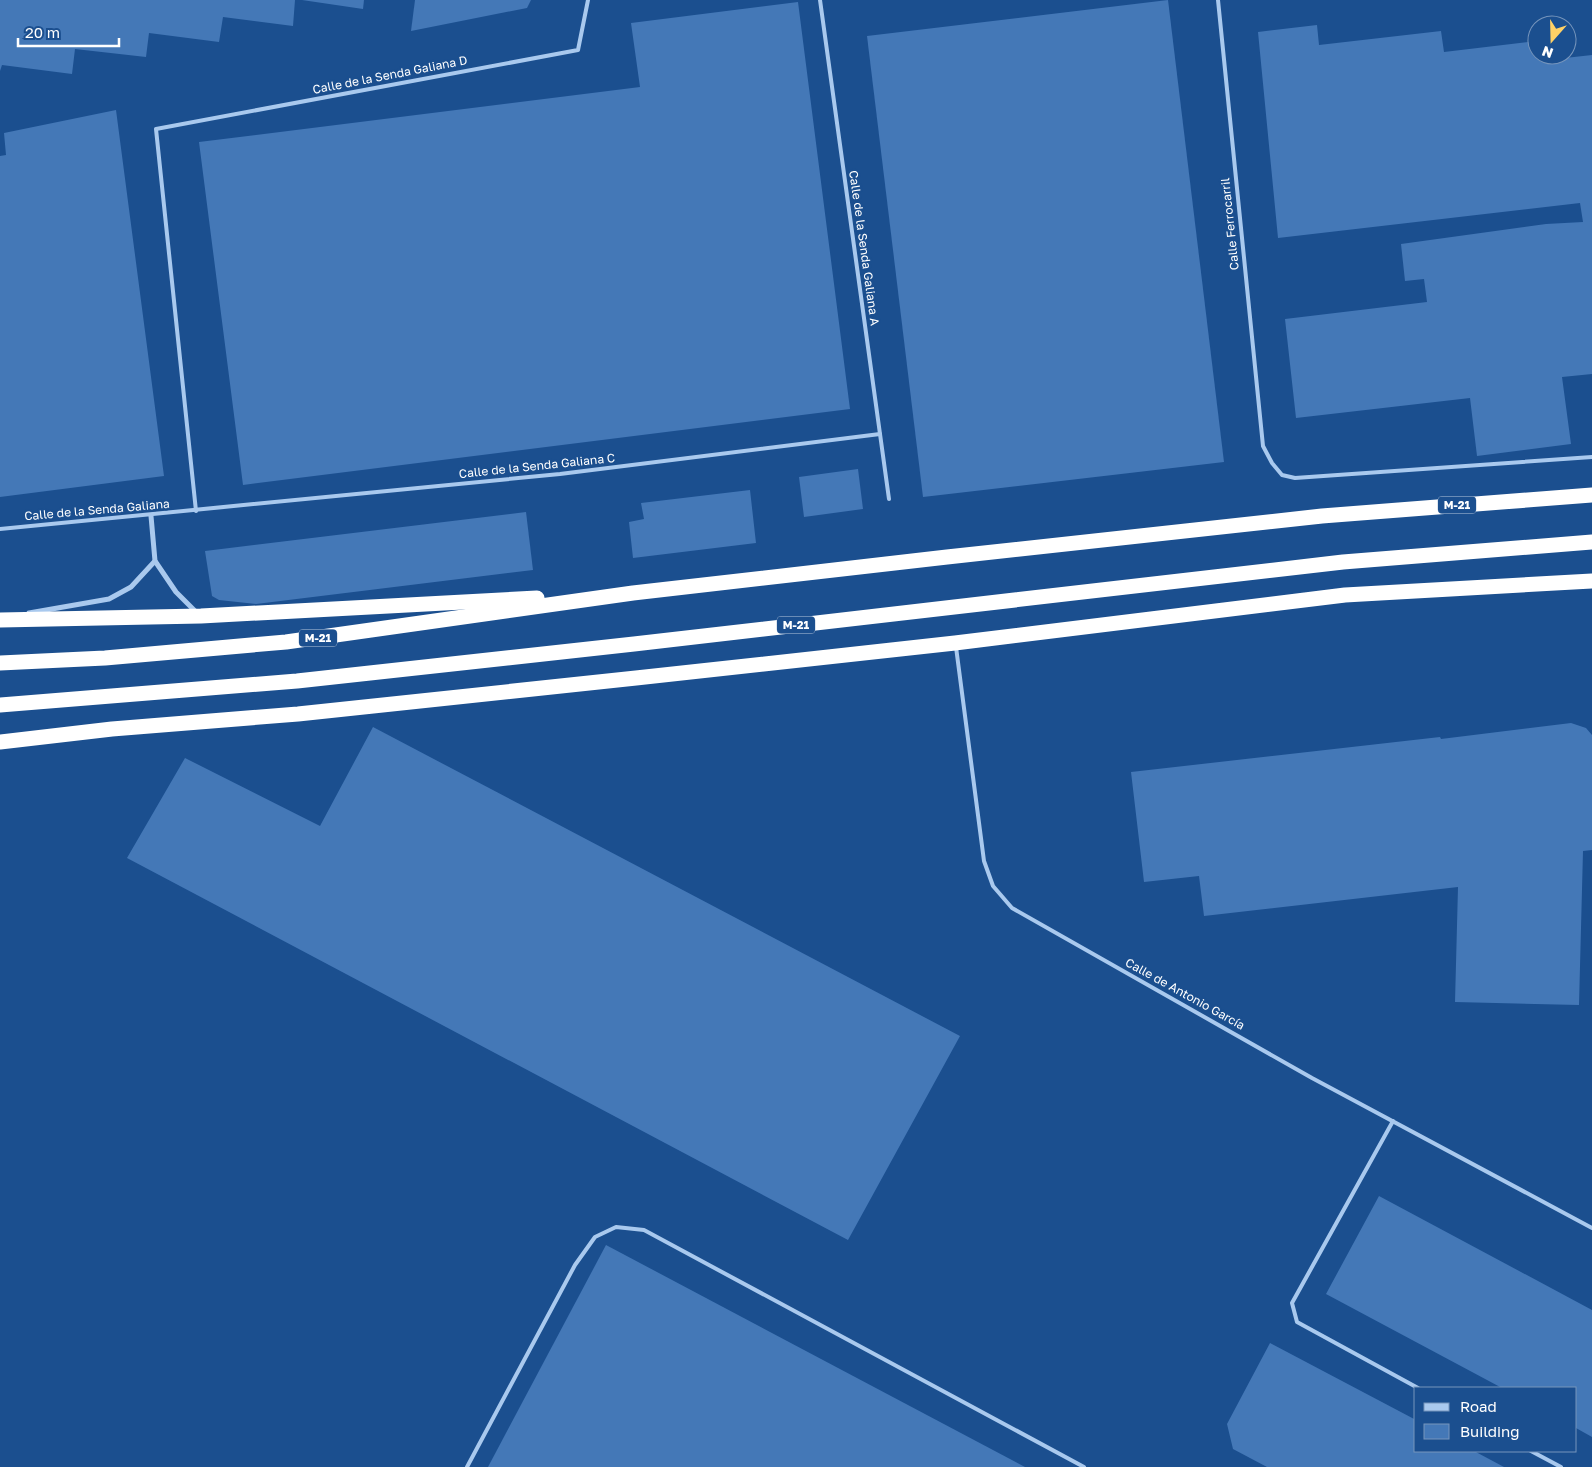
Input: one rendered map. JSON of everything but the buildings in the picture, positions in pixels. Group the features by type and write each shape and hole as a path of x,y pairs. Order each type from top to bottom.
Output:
{"highway":[{"name":"M-21","path":"0,663 105,658 286,642 633,593 1322,516 1592,495"},
{"name":"M-21","path":"0,705 306,680 1343,562 1592,542"},
{"path":"0,742 112,729 298,714 955,643 1345,595 1592,581"},
{"path":"0,619 201,616 633,593"}],"street":[{"path":"151,516 155,561 176,592 201,616"},
{"path":"0,619 109,600 131,587 155,561"}],"lane":[{"name":"Calle de la Senda Galiana D","path":"196,511 156,129 578,50 588,0"},
{"name":"Calle de la Senda Galiana A","path":"820,0 889,499"},
{"name":"Calle Ferrocarril","path":"1218,0 1263,446 1272,463 1282,475 1295,478 1592,457"},
{"name":"Calle de la Senda Galiana C","path":"196,511 560,474 880,434"},
{"name":"Calle de la Senda Galiana","path":"0,529 196,511"},
{"name":"Calle de Antonio García","path":"955,643 984,861 993,886 1012,908 1393,1121 1592,1228"},
{"path":"1393,1121 1292,1303 1297,1322 1416,1387"},
{"path":"467,1467 575,1265 595,1237 616,1227 644,1230 1084,1467"},
{"path":"1533,1452 1561,1467"}]}
